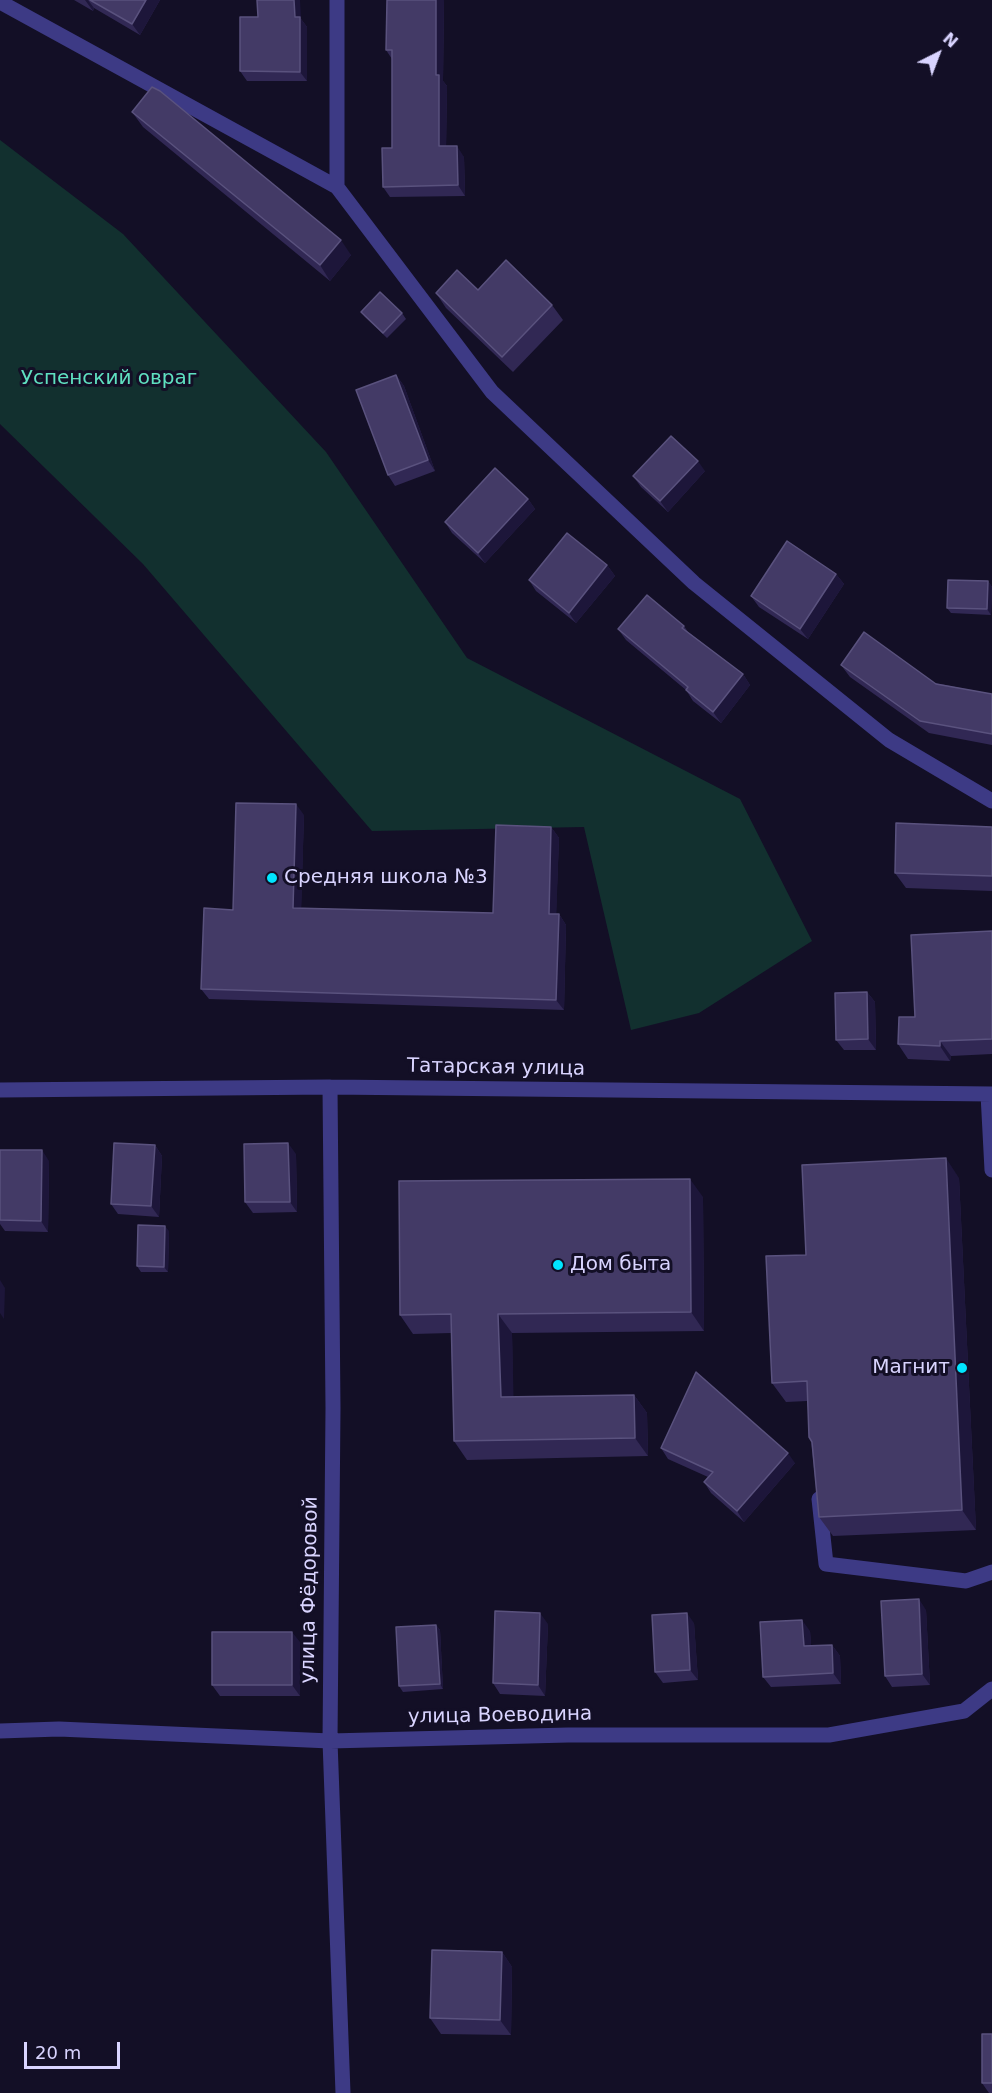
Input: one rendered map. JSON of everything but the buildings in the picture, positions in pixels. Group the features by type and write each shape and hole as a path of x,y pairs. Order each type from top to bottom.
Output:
{"street":[{"path":"337,0 337,187"},
{"path":"0,2 337,187 492,392 694,583 889,740 992,801"},
{"name":"Татарская улица","path":"0,1090 330,1087 990,1094"},
{"name":"улица Фёдоровой","path":"330,1087 333,1408 330,1741 343,2093"},
{"path":"990,1094 992,1170"},
{"path":"818,1486 826,1564 966,1581 992,1572"},
{"name":"улица Воеводина","path":"0,1731 59,1729 330,1741 568,1736 829,1735 964,1711 992,1689"}],"green space":[{"name":"Успенский овраг","path":"0,140 123,234 326,452 467,658 740,799 812,941 699,1013 631,1030 584,827 372,831 143,564 0,424"}],"place":[{"name":"Средняя школа №3","path":"272,878"},
{"name":"Дом быта","path":"558,1265"},
{"name":"Магнит","path":"962,1368"}]}
